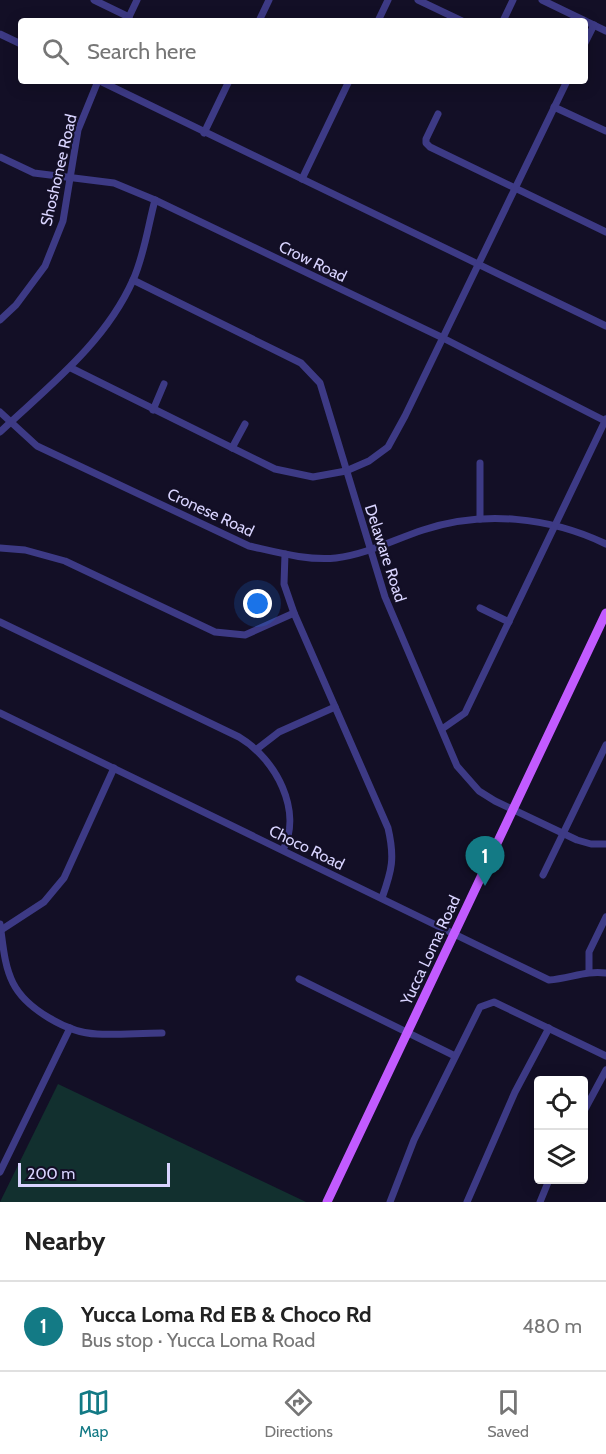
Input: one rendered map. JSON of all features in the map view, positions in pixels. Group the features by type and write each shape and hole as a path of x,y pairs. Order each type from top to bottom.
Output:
{"main road":[{"name":"Yucca Loma Road","path":"327,1202 606,613"}],"street":[{"path":"94,0 126,18"},
{"path":"128,18 137,0"},
{"path":"260,18 269,0"},
{"path":"379,18 388,0"},
{"path":"417,0 456,18"},
{"path":"504,18 513,0"},
{"path":"542,0 579,18"},
{"path":"588,22 606,31"},
{"path":"588,37 594,25"},
{"path":"0,34 18,43"},
{"name":"Shoshonee Road","path":"0,320 16,305 45,266 63,220 78,130 98,84"},
{"path":"105,84 606,326"},
{"path":"204,133 228,84"},
{"path":"302,179 348,84"},
{"path":"71,368 275,469 313,477 346,471 369,461 388,447 566,84"},
{"path":"554,107 606,131"},
{"path":"438,114 426,143 606,232"},
{"name":"Crow Road","path":"0,157 34,173 114,183 155,200 441,337 606,420"},
{"path":"0,432 71,368 104,328 133,280 155,200"},
{"name":"Delaware Road","path":"133,280 301,363 320,383 369,551 385,597 458,766 479,791 513,810 591,844 606,844"},
{"path":"153,410 164,384"},
{"name":"Cronese Road","path":"0,411 10,423 37,446 249,546 285,554 333,558 369,551 424,530 480,519 517,519 554,525 583,533 606,544"},
{"path":"442,729 465,713 606,420"},
{"path":"232,448 245,424"},
{"path":"480,463 480,519"},
{"path":"0,548 25,550 65,561 215,632 245,635 294,613"},
{"path":"285,554 284,584 294,613 390,836 393,852 392,870 382,898"},
{"path":"480,608 509,622"},
{"path":"0,622 239,737 257,749 274,773 290,811 290,835 283,850"},
{"path":"257,749 279,732 335,707"},
{"name":"Choco Road","path":"0,713 549,980 562,979 589,971 606,973"},
{"path":"543,875 606,745"},
{"path":"114,768 64,878 44,902 0,927 5,961 13,984 22,996 40,1012 70,1028 95,1035 162,1033"},
{"path":"589,971 589,952 606,918"},
{"path":"299,979 455,1056"},
{"path":"390,1202 414,1140 480,1007 494,1002 606,1056"},
{"path":"0,1172 70,1028"},
{"path":"467,1202 515,1092 549,1028"},
{"path":"588,1104 606,1070"},
{"path":"540,1202 547,1184"}],"green space":[{"path":"58,1084 306,1202 0,1202"}],"place":[{"name":"Yucca Loma Rd EB & Choco Rd","path":"485,886"}]}
